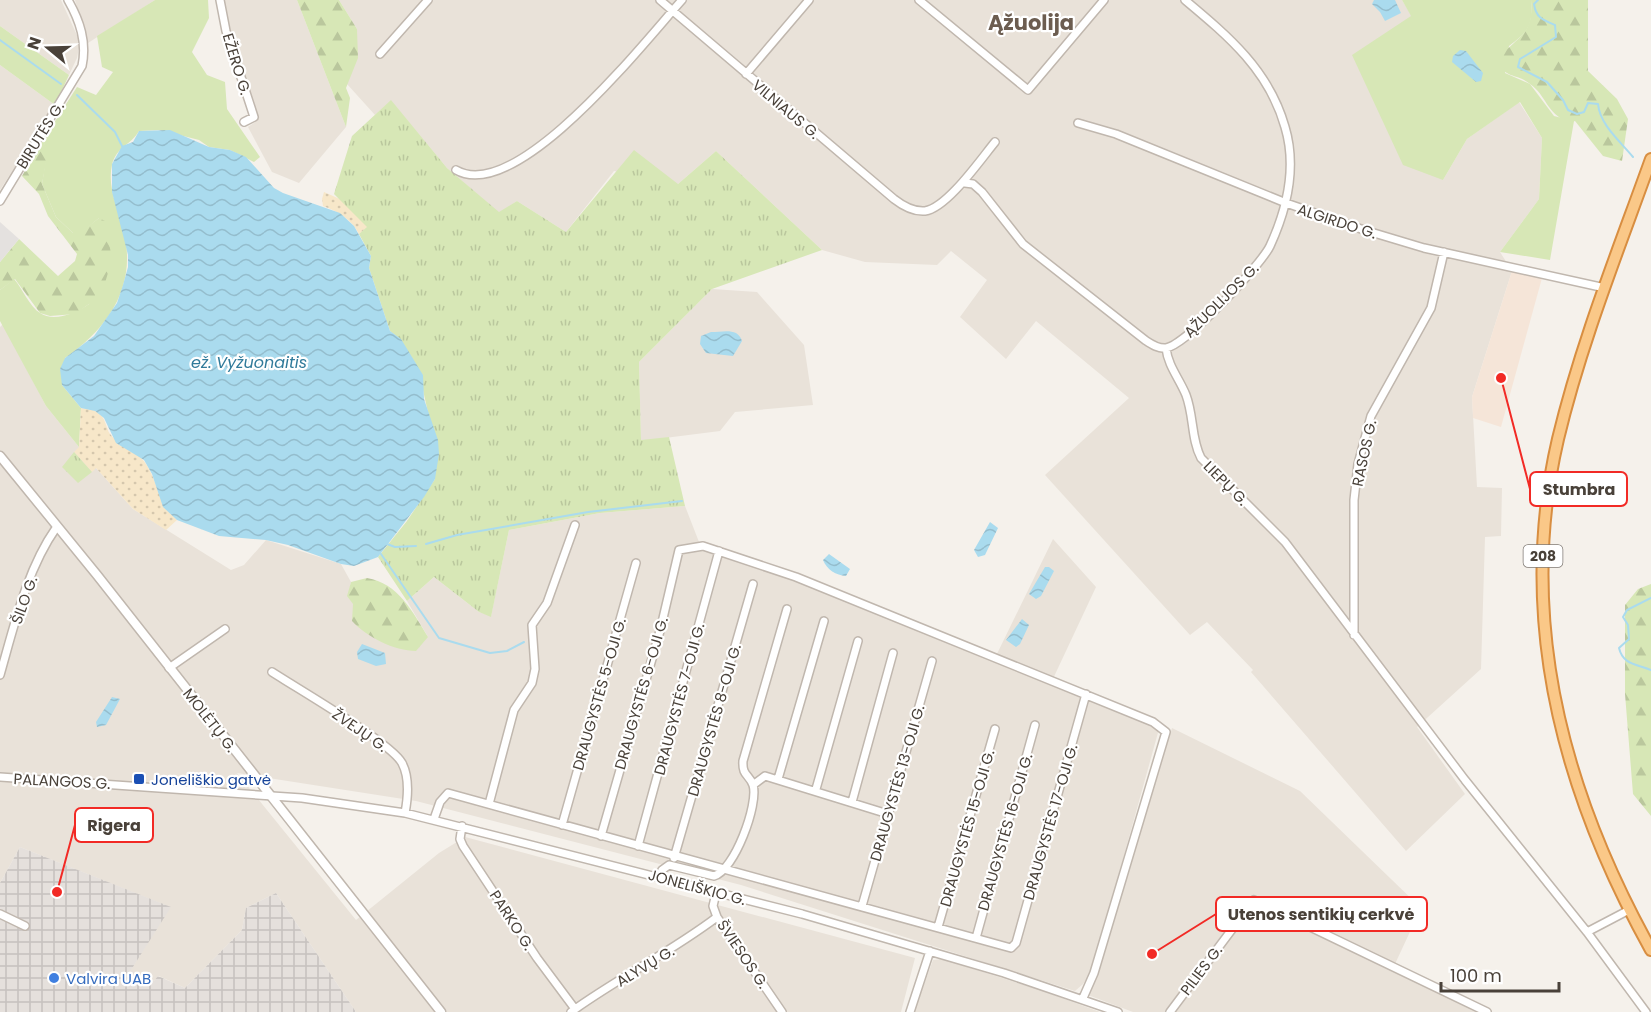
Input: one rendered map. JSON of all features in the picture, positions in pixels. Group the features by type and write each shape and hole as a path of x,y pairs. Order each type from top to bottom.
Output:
{"highway":[{"name":"208","path":"1651,159 1577,368 1558,441 1543,559 1544,621 1563,739 1581,801 1607,865 1651,950"}],"street":[{"name":"BIRUTĖS G.","path":"0,201 81,66 83,35 68,0"},
{"name":"EŽERO G.","path":"220,0 226,31 254,117 244,122"},
{"path":"380,54 428,0"},
{"name":"VILNIAUS G.","path":"660,0 894,199 917,210 932,209 965,183"},
{"path":"456,170 473,176 497,171 563,129 588,106 682,0"},
{"path":"746,74 809,0"},
{"path":"919,0 1028,90 1104,0"},
{"name":"ĄŽUOLIJOS G.","path":"1166,348 1188,335 1260,261 1269,247 1286,203 1290,171 1289,144 1280,111 1258,69 1240,48 1185,0"},
{"name":"ALGIRDO G.","path":"1078,123 1137,141 1286,203 1384,236 1444,252 1605,288"},
{"path":"995,142 965,183 973,184 982,192 1023,244 1145,340 1158,347 1166,348"},
{"name":"RASOS G.","path":"1354,635 1354,500 1358,464 1371,416 1431,308 1444,252"},
{"name":"LIEPŲ G.","path":"1166,348 1169,363 1186,395 1195,446 1201,458 1285,542 1465,780 1587,932 1646,1012"},
{"name":"MOLĖTŲ G.","path":"0,456 56,528 97,575 441,1012"},
{"path":"489,804 514,710 532,683 535,669 532,624 547,603 575,525"},
{"name":"ŠILO G.","path":"0,675 44,545 56,528"},
{"name":"DRAUGYSTĖS 6-OJI G.","path":"601,836 660,631 679,550 703,546 719,551"},
{"path":"719,551 796,578 1086,694 1153,722 1166,732 1094,974 1083,998"},
{"name":"DRAUGYSTĖS 7-OJI G.","path":"638,846 719,551"},
{"name":"DRAUGYSTĖS 5-OJI G.","path":"562,825 636,563"},
{"name":"DRAUGYSTĖS 8-OJI G.","path":"659,878 662,870 675,856 753,584"},
{"path":"669,865 714,876 726,870 741,847 753,796 753,785 742,772 742,761 787,609"},
{"path":"778,779 824,621"},
{"path":"170,668 225,629"},
{"path":"816,789 858,641"},
{"path":"852,802 893,652"},
{"name":"DRAUGYSTĖS 13-OJI G.","path":"862,906 932,661"},
{"name":"ŽVEJŲ G.","path":"272,672 383,744 402,762 408,782 405,813"},
{"name":"DRAUGYSTĖS 17-OJI G.","path":"976,938 1011,948 1016,943 1086,694"},
{"name":"DRAUGYSTĖS 16-OJI G.","path":"976,938 1035,725"},
{"name":"DRAUGYSTĖS 15-OJI G.","path":"938,927 995,729"},
{"path":"753,785 765,776 816,789 888,814"},
{"name":"PALANGOS G.","path":"0,777 268,795"},
{"path":"434,819 448,793 976,938"},
{"name":"JONELIŠKIO G.","path":"268,795 342,802 462,826 930,951 1083,998 1118,1012"},
{"name":"PARKO G.","path":"462,826 460,838 463,846 573,1011"},
{"name":"ŠVIESOS G.","path":"716,893 713,906 717,917 782,1012"},
{"name":"PILIES G.","path":"1170,1012 1254,900 1487,1012"},
{"path":"1587,932 1629,910"},
{"path":"0,914 25,926"},
{"name":"ALYVŲ G.","path":"573,1011 654,958 681,944 717,917"},
{"path":"910,1012 930,951"}],"shaded area":[{"path":"0,0 61,0 80,42 77,58 69,75 0,26"},
{"path":"75,0 155,0 88,43"},
{"path":"224,0 297,0 346,127 299,183 272,172 248,127 258,120 227,28"},
{"path":"339,0 1402,0 1411,15 1443,180 1467,139 1519,102 1542,138 1539,199 1500,252 1512,271 1472,397 1477,487 1502,488 1501,536 1485,537 1481,669 1417,727 1465,794 1406,851 1251,672 1253,670 1207,622 1190,635 1045,475 1129,398 1036,321 1006,359 960,317 987,280 951,251 937,265 865,262 822,250 716,151 678,184 614,171 566,232 517,201 499,213 447,168 391,101 375,115 347,84 357,29"},
{"path":"0,65 55,105 0,190"},
{"path":"0,222 19,239 0,262"},
{"path":"1512,271 1542,278 1501,427 1473,418 1472,397"},
{"path":"712,289 757,292 804,345 813,405 735,412 720,431 641,441 639,362"},
{"path":"3,324 46,406 96,468 133,509 231,570 244,565 266,540 341,564 351,582 348,596 428,637 407,601 434,577 479,612 491,616 509,530 600,513 685,506 699,542 994,660 1053,539 1096,587 1051,683 1146,721 1159,729 1092,971 1075,991 741,885 416,801 237,773 356,920 439,853 465,837 915,958 901,1012 356,1012 276,893 246,908 242,930 185,988 159,976 154,981 130,971 170,907 20,847 0,883 0,327"},
{"path":"1172,728 1300,791 1421,908 1395,964 1253,895 1193,972 1166,1012 1133,1012 1088,995 1097,975"},
{"path":"20,847 171,907 131,970 154,981 158,976 185,988 242,930 246,908 276,893 356,1012 0,1012 0,883"},
{"path":"1262,907 1481,1012 1174,1012 1250,910"},
{"path":"942,959 1100,1012 914,1012 933,960"}],"green space":[{"path":"155,0 208,0 209,18 192,52 207,75 225,82 227,109 260,157 254,162 230,150 209,147 199,140 160,130 139,131 117,154 112,165 111,181 127,248 127,268 123,286 107,318 81,346 65,358 62,385 81,408 79,447 46,406 0,321 0,290 14,279 36,310 52,317 72,313 89,304 99,218 81,233 73,233 56,217 42,184 47,152 43,140 77,87 96,95 113,72 102,67 97,36"},
{"path":"297,0 339,0 357,29 358,58 346,88 350,98 346,127"},
{"path":"1402,0 1531,0 1530,22 1521,36 1509,46 1505,73 1530,84 1554,116 1574,121 1550,260 1500,252 1539,199 1542,138 1520,102 1467,139 1443,180 1403,165 1352,55 1411,16"},
{"path":"1531,0 1588,0 1588,71 1617,99 1628,119 1622,161 1603,156 1575,121 1569,123 1561,119 1536,89 1525,80 1509,74 1496,61 1527,29 1530,21"},
{"path":"0,26 69,75 55,105 0,65"},
{"path":"391,100 447,168 499,212 517,201 566,232 634,150 678,184 716,151 822,250 712,289 639,362 641,440 669,437 685,506 600,513 509,530 491,617 479,612 434,577 407,601 378,557 407,521 435,479 429,417 423,390 401,340 390,331 369,268 371,256 359,234 367,227 334,194 352,136"},
{"path":"43,140 48,152 42,184 56,217 73,233 81,232 99,218 105,221 112,259 105,283 89,304 75,314 50,316 40,313 15,279 0,290 0,262 19,239 58,276 75,261 77,254 48,216 39,194 22,176"},
{"path":"74,452 92,472 78,483 62,467"},
{"path":"367,578 388,586 404,600 428,637 416,651 399,649 381,642 352,621 353,604 347,596 351,582"},
{"path":"1651,584 1651,816 1633,794 1625,694 1625,605 1638,589"}],"sand":[{"path":"324,192 342,200 368,227 359,234 344,217 323,206"},
{"path":"81,408 99,413 114,439 139,456 146,464 165,506 177,520 166,530 133,509 96,468 92,472 74,452 79,447"}],"water":[{"path":"1374,0 1395,0 1401,13 1385,21 1372,4"},
{"path":"1460,50 1466,51 1483,73 1481,81 1476,82 1452,62 1453,56"},
{"name":"ež. Vyžuonaitis","path":"170,130 209,147 230,150 246,157 274,188 340,213 354,226 371,256 369,268 390,331 401,339 423,375 424,399 438,440 439,454 435,479 378,557 354,566 341,564 288,545 266,540 219,536 177,520 163,507 152,474 144,460 116,443 104,418 95,411 81,408 62,385 60,369 65,358 94,336 117,303 128,267 128,255 112,192 112,164 122,146 133,142 139,131"},
{"path":"730,331 740,337 742,341 733,356 706,353 700,344 701,336 711,332"},
{"path":"990,522 998,528 985,555 978,557 974,550"},
{"path":"829,554 850,569 846,576 835,573 827,567 823,560"},
{"path":"1045,567 1054,571 1041,596 1036,599 1029,594"},
{"path":"1022,619 1029,625 1020,644 1016,647 1006,640"},
{"path":"362,644 385,653 386,664 376,666 358,659 357,652"},
{"path":"112,697 120,699 106,725 97,727 96,722"}],"waterway":[{"path":"1538,0 1534,4 1536,12 1544,20 1555,25 1556,37 1520,59 1518,67 1547,82 1563,100 1568,110 1577,114 1584,112 1588,103 1598,104 1602,119 1633,157"},
{"path":"0,40 61,84"},
{"path":"77,95 115,132 122,146"},
{"path":"426,544 457,535 588,512 682,501"},
{"path":"387,544 395,547 416,546"},
{"path":"381,554 439,638 490,653 507,651 524,642"},
{"path":"1651,598 1627,610 1623,617 1628,625 1629,639 1619,648 1627,661 1651,670"}],"place":[{"name":"Stumbra","path":"1501,378"},
{"name":"Joneliškio gatvė","path":"139,779"},
{"name":"Rigera","path":"57,892"},
{"name":"Utenos sentikių cerkvė","path":"1152,954"},
{"name":"Valvira UAB","path":"54,978"}],"district":[{"name":"Ąžuolija","path":"1031,22"}]}
